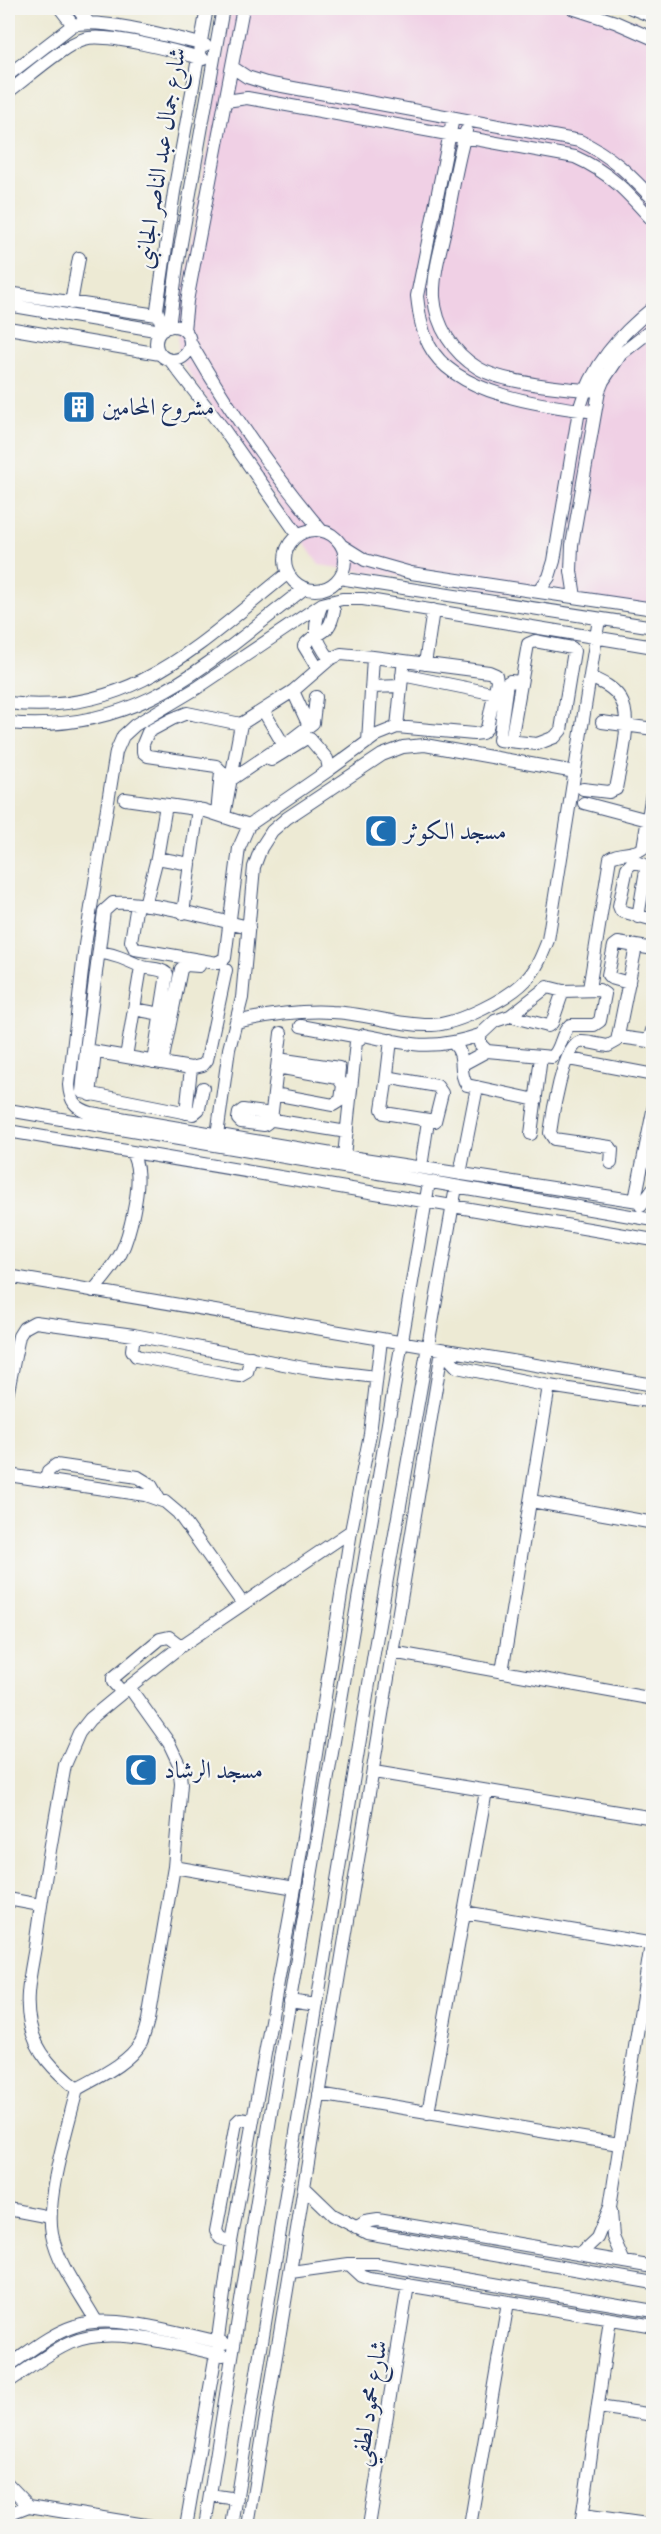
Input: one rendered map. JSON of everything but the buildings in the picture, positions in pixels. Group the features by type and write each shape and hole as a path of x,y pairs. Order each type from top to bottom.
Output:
{"street":[{"path":"60,8 73,25"},
{"path":"77,8 88,22"},
{"name":"شارع جمال عبد الناصر الجانبى","path":"164,329 157,315 176,181 207,8"},
{"path":"223,8 177,266 164,329 156,342 165,357 222,427 298,535"},
{"path":"243,8 187,301 184,330 218,391 283,484 321,531"},
{"path":"572,8 615,22 654,39"},
{"path":"630,8 654,17"},
{"path":"8,75 73,25 88,22 215,47"},
{"path":"8,89 84,38 121,41 213,62"},
{"path":"232,67 248,77 266,83 580,141 604,152 624,168 654,200"},
{"path":"226,101 247,98 563,154 596,166 615,180 654,222"},
{"path":"453,118 417,296 421,325 430,347 460,376 495,393 596,412"},
{"path":"469,121 438,262 434,296 438,318 445,335 458,351 479,369 505,377 571,390 599,391"},
{"path":"71,303 79,258"},
{"path":"8,293 157,315"},
{"path":"8,306 184,330"},
{"path":"539,591 549,577 554,561 579,410 585,390 597,366 612,345 654,308"},
{"path":"8,328 165,357 176,361 186,356 191,344"},
{"path":"575,597 571,571 572,545 599,391 614,363 654,328"},
{"path":"341,545 345,562 339,578 324,588 305,588 288,573 285,556 298,535 305,531 321,531 329,533 341,545 365,560 387,567 654,609"},
{"path":"8,703 41,705 72,703 133,686 175,663 288,573"},
{"path":"339,578 654,627"},
{"path":"8,723 75,722 109,715 141,704 186,679 305,588"},
{"path":"640,1201 344,1156 91,1113 78,1109 70,1098 69,1084 84,945 116,752 123,736 135,725 206,682 322,604 342,598 363,599 654,647"},
{"path":"322,604 315,622 316,636 321,649 330,659"},
{"path":"425,663 433,610"},
{"path":"318,669 304,646 328,628 334,611"},
{"path":"236,1022 265,1016 332,1011 402,1023 434,1025 464,1017 486,1007 525,981 540,963 548,940 599,619"},
{"path":"220,815 221,771 216,766 148,756 143,752 143,744 148,732 187,713 241,724 293,691 330,659 341,654 425,663 496,675 500,694 499,740 537,744 546,742 561,730 574,651 572,648 531,642 528,644 511,741"},
{"path":"368,742 373,657"},
{"path":"397,727 403,661"},
{"path":"584,789 609,792 616,789 626,725 626,711 620,697 607,684 590,677"},
{"path":"372,687 401,680 500,694"},
{"path":"137,904 131,941 135,949 217,963 225,958 239,848 249,825 386,730 397,727 482,733 487,728 500,694 510,681 521,682"},
{"path":"293,691 309,726"},
{"path":"229,781 309,726 315,717 316,697"},
{"path":"263,710 284,744"},
{"path":"602,722 654,729"},
{"path":"220,815 235,763 241,724"},
{"path":"271,760 306,739 310,739 327,759 329,770"},
{"path":"217,1135 229,1049 242,998 254,867 261,848 272,831 287,818 382,755 403,747 425,745 575,772"},
{"path":"588,989 610,858 617,853 635,852 643,848 654,782"},
{"path":"125,799 201,810 249,825"},
{"path":"584,803 648,820"},
{"path":"122,957 137,904 157,858 166,805"},
{"path":"186,914 201,810"},
{"path":"157,858 190,864 186,914"},
{"path":"203,1088 199,1109 193,1114 90,1095 90,1051 104,911 113,903 137,904 249,927"},
{"path":"638,917 654,920"},
{"path":"629,983 611,978 608,973 615,944 654,950"},
{"path":"611,1163 612,1150 610,1147 554,1139 549,1135 560,1077 578,1043 608,1046 615,1044 620,1033 636,946"},
{"path":"99,952 122,957 141,967 162,970 167,974 157,1062"},
{"path":"157,1062 181,969 192,965 244,974"},
{"path":"126,1057 141,967"},
{"path":"90,1051 191,1068 203,1065 207,1060 226,970"},
{"path":"301,1026 359,1037 364,1035 435,1046 453,1044 480,1035 495,1021 510,1016 543,989 551,987 563,991 588,989 605,994 600,1021 594,1025 573,1024 567,1027 555,1056 541,1057 487,1051 463,1064"},
{"path":"510,1016 548,1026 552,1023 563,991"},
{"path":"134,1009 161,1014"},
{"path":"552,1023 567,1027"},
{"path":"620,1033 649,1041 653,1029"},
{"path":"281,1033 269,1119 347,1132"},
{"path":"480,1035 480,1044 487,1051"},
{"path":"344,1156 356,1041 359,1037"},
{"path":"386,1083 392,1078 438,1086 442,1093 435,1121 384,1113 382,1109 391,1040"},
{"path":"453,1044 461,1053 465,1082 477,1088 536,1100"},
{"path":"605,1066 608,1046"},
{"path":"531,1134 541,1057"},
{"path":"569,1059 654,1075"},
{"path":"274,1094 338,1104 343,1085 338,1078 339,1068 277,1063"},
{"path":"186,1113 191,1068"},
{"path":"460,1174 477,1088"},
{"path":"640,1201 654,1106"},
{"path":"8,1110 654,1220"},
{"path":"421,1167 428,1121"},
{"path":"8,1131 654,1240"},
{"path":"93,1291 113,1267 122,1252 127,1235 135,1198 137,1170 132,1152"},
{"path":"205,2526 289,2001 429,1182"},
{"path":"248,2526 374,1772 435,1350 456,1187"},
{"path":"629,1216 654,1188"},
{"path":"9,1279 654,1385"},
{"path":"8,1391 19,1336 24,1328 35,1322 134,1335 309,1369 376,1377"},
{"path":"134,1335 132,1350 136,1356 232,1375 240,1376 247,1372 251,1357"},
{"path":"186,2526 217,2348 231,2242 295,1888 351,1531 370,1434 381,1340"},
{"path":"435,1350 457,1367 549,1386 654,1402"},
{"path":"232,2526 374,1653 435,1350"},
{"path":"502,1672 549,1386"},
{"path":"8,1475 159,1498 178,1513 243,1604"},
{"path":"531,1501 654,1523"},
{"path":"77,2089 52,2068 38,2048 30,2024 27,2000 40,1905 70,1748 90,1719 125,1689 181,1646 351,1531"},
{"path":"96,2321 57,2252 50,2217 54,2189 77,2089 113,2068 141,2043 148,2020 174,1867 181,1784 179,1764 169,1743 125,1689 113,1682 113,1678 160,1639 169,1637 181,1646"},
{"path":"392,1652 654,1699"},
{"path":"374,1772 654,1818"},
{"path":"428,2113 486,1791"},
{"path":"174,1867 295,1888"},
{"path":"8,1899 40,1905"},
{"path":"464,1912 652,1944 610,2207 601,2232 580,2254"},
{"path":"289,2001 317,2005"},
{"path":"319,2094 619,2144"},
{"path":"305,2188 333,2216 357,2228 385,2237 654,2283"},
{"path":"610,2207 613,2237 624,2262"},
{"path":"8,2209 50,2217"},
{"path":"357,2228 365,2222 378,2220 654,2266"},
{"path":"291,2272 349,2264 376,2264 654,2311"},
{"path":"349,2264 362,2276 370,2279 654,2326"},
{"name":"شارع محمود لطفي","path":"369,2526 408,2285"},
{"path":"470,2526 508,2302"},
{"path":"610,2319 582,2521 654,2525"},
{"path":"23,2372 12,2363 74,2326 96,2321 116,2321 217,2348"},
{"path":"8,2382 48,2355 80,2339 115,2334 233,2350"},
{"path":"41,2344 48,2355"},
{"path":"598,2407 654,2415"},
{"path":"8,2484 29,2506"},
{"path":"210,2495 237,2499"},
{"path":"8,2514 29,2506 152,2526"}],"shaded area":[{"path":"231,8 585,8 636,20 653,30 653,615 319,565 178,357 179,316"}],"place":[{"name":"مشروع المحامين","path":"79,407"},
{"name":"مسجد الكوثر","path":"381,831"},
{"name":"مسجد الرشاد","path":"141,1770"}]}
